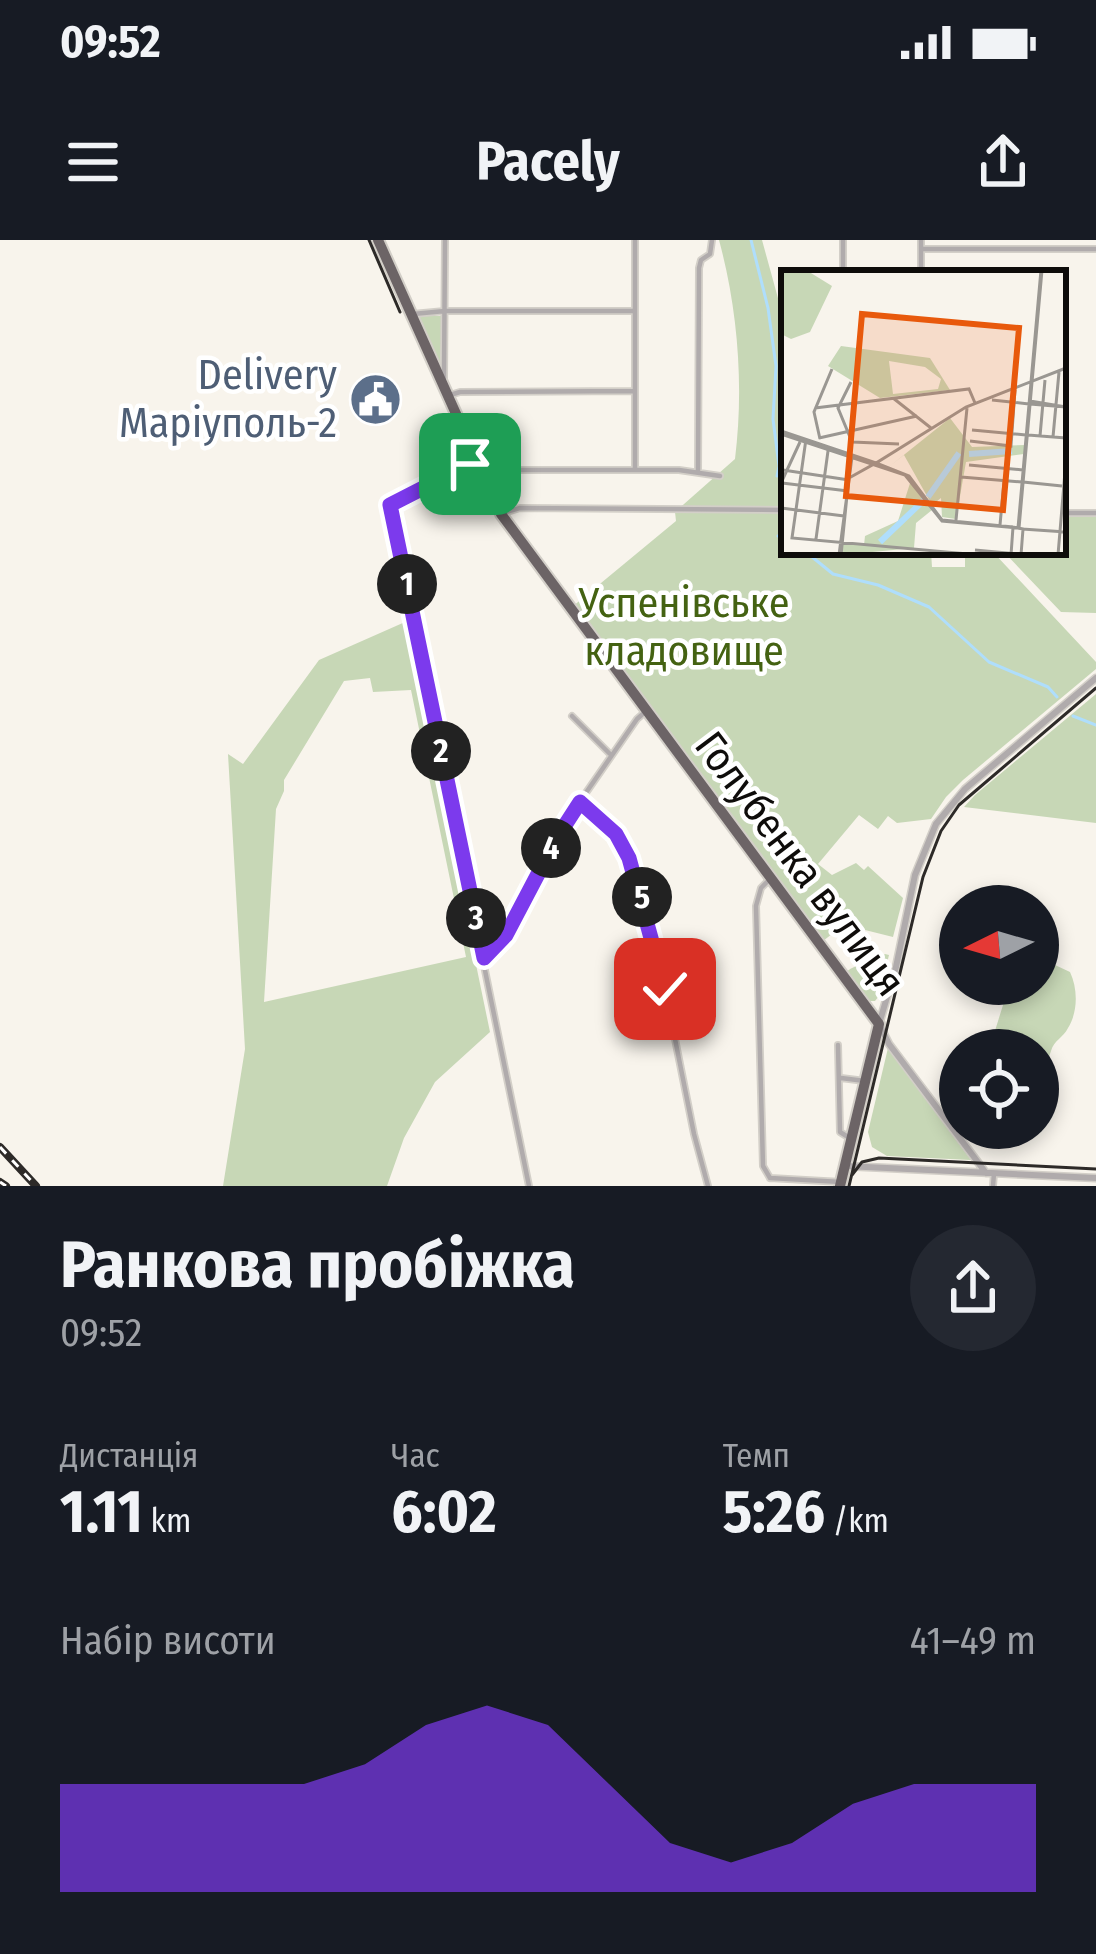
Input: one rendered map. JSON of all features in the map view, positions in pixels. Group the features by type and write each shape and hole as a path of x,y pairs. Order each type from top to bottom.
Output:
{"highway":[{"name":"Голубенка вулиця","path":"378,240 501,514 879,1024"},
{"path":"841,1184 879,1024"}],"street":[{"path":"441,372 445,240"},
{"path":"635,240 635,470"},
{"path":"698,472 698,268 710,254 712,240"},
{"path":"921,240 921,270"},
{"path":"921,249 1096,249"},
{"path":"411,315 446,310 635,311"},
{"path":"445,392 635,392"},
{"path":"529,1186 390,505 478,465 720,476"},
{"path":"501,514 520,508 781,510"},
{"path":"879,1024 915,875 941,817 965,789 1096,678"},
{"path":"484,958 506,935 558,836 645,712"},
{"path":"572,716 611,755"},
{"path":"580,802 616,834 634,867 708,1186"},
{"path":"770,879 758,896 755,947 763,1166 769,1182 841,1184"},
{"name":"Голубенка вулиця","path":"879,1024 990,1173"},
{"path":"838,1045 840,1132 851,1139"},
{"path":"839,1078 866,1081"},
{"path":"845,1166 1065,1181 1096,1178"},
{"path":"990,1173 993,1186"}],"green space":[{"name":"Успенівське кладовище","path":"719,240 762,240 781,309 781,555 931,555 932,567 965,567 965,555 996,555 1096,662 1096,669 963,780 931,819 897,823 888,816 878,829 859,815 818,864 832,875 856,863 864,870 868,866 903,898 893,937 841,927 823,941 572,607 676,521 675,512 735,459 738,349"},
{"path":"417,316 442,316 440,370"},
{"path":"1066,517 1096,517 1096,613 1061,612 1007,555 1066,555"},
{"path":"405,622 490,1032 435,1082 404,1138 387,1186 223,1186 245,1049 228,754 243,764 319,660","holes":["370,678 373,692 411,690 466,957 264,1002 276,809 284,780 344,681"]},
{"path":"1096,694 1096,823 964,807 975,795"},
{"path":"889,955 879,996 868,1001 846,972"},
{"path":"1059,967 1070,972 1075,1008 1059,1039 1059,1029 996,1029 1003,1005 1059,1005"},
{"path":"888,1048 939,1117 939,1149 963,1149 971,1160 887,1156 872,1147 868,1132"}],"waterway":[{"path":"751,240 776,366 777,476"},
{"path":"810,555 833,574 878,585 929,607 989,662 1048,687 1057,697"},
{"path":"1073,716 1096,725"}],"tram line":[{"path":"369,240 400,312"},
{"path":"849,1186 923,877 941,831 959,805 1096,688"},
{"path":"852,1175 862,1162 879,1158 1096,1169"}],"railway":[{"path":"0,1147 36,1186"},
{"path":"0,1182 6,1186"}],"place":[{"name":"Delivery Марiуполь-2","path":"376,399"}],"route":[{"path":"470,464 390,505 484,958 506,935 580,802 616,834 629,858 665,989"}]}
